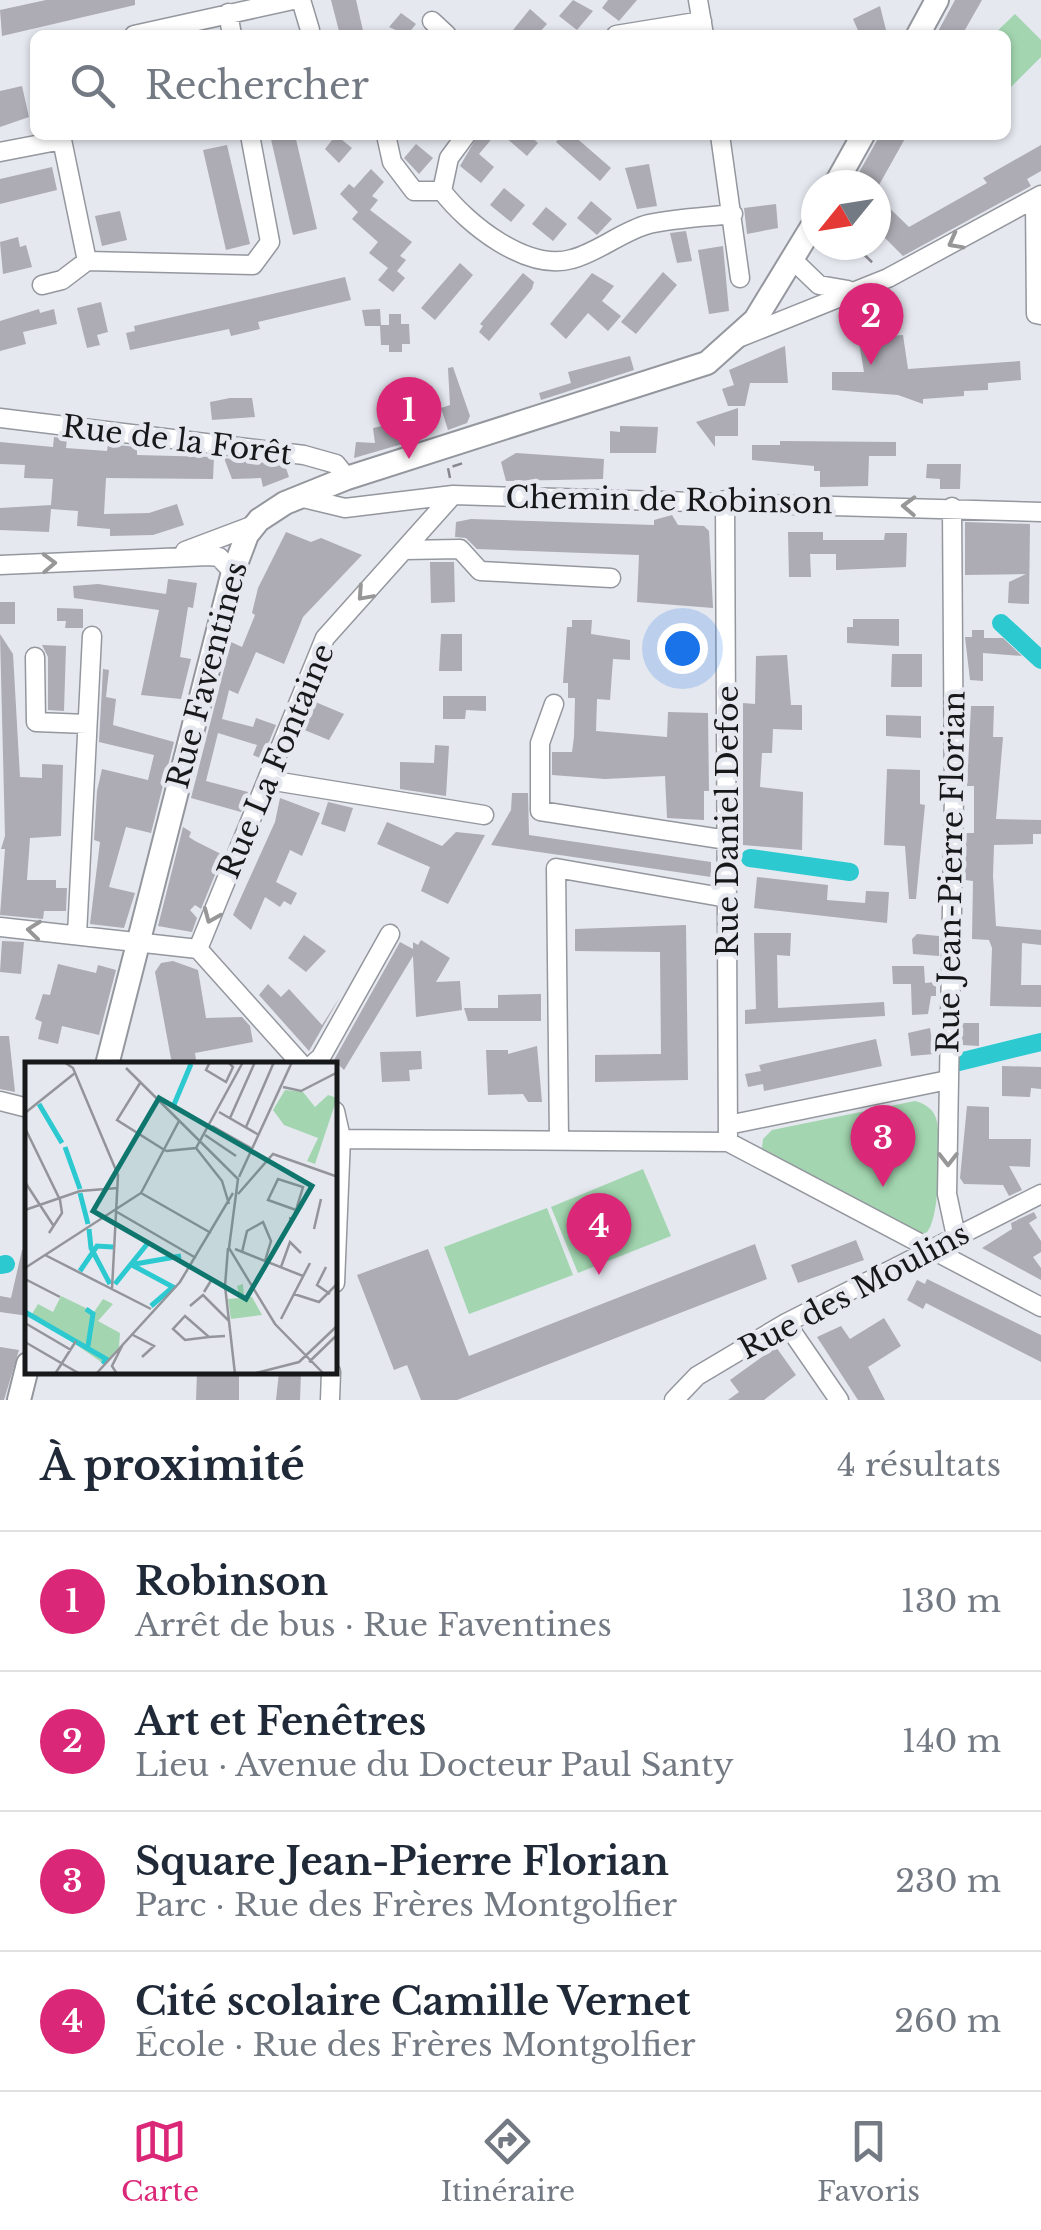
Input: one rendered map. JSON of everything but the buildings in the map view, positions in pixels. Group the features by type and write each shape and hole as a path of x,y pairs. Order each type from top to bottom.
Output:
{"main road":[{"path":"921,30 937,0"},
{"path":"843,170 860,140"},
{"name":"Rue Faventines","path":"108,1062 233,572 254,526 299,497 348,478 707,363 741,338 801,249"},
{"path":"19,1400 25,1375"}],"street":[{"path":"156,30 293,0"},
{"path":"302,0 310,30"},
{"path":"698,0 703,28"},
{"path":"228,14 231,30"},
{"path":"432,21 442,30"},
{"path":"0,152 49,140"},
{"path":"62,140 87,261"},
{"path":"42,285 62,280 87,261 252,264 270,242 251,140"},
{"path":"387,140 392,162 414,191 442,191"},
{"path":"462,140 449,158 442,191 452,204 507,246 533,258 570,260 648,224 733,214"},
{"path":"721,140 740,278"},
{"path":"741,338 888,278 1038,197 1036,314 1041,314"},
{"path":"794,262 819,285 853,290"},
{"name":"Rue de la Forêt","path":"0,418 304,455 336,464 348,478"},
{"name":"Chemin de Robinson","path":"299,497 336,508 362,509 413,496 452,495 1041,512"},
{"name":"Rue La Fontaine","path":"198,949 325,638 452,495"},
{"name":"Rue Daniel Defoe","path":"726,500 728,1133"},
{"name":"Rue Jean-Pierre Florian","path":"952,508 954,793 948,1212 956,1236"},
{"path":"176,555 254,526"},
{"path":"404,550 460,550 480,571 611,578"},
{"path":"0,565 219,556 233,572"},
{"path":"77,934 92,636"},
{"path":"35,657 36,722 88,724"},
{"path":"554,704 540,743 540,812 727,840"},
{"path":"268,780 484,816"},
{"path":"559,1140 556,868 727,898"},
{"path":"0,927 198,949 299,1062"},
{"path":"315,1062 390,934"},
{"path":"338,1138 559,1140 728,1133 948,1080"},
{"path":"0,1101 25,1107"},
{"path":"728,1133 930,1249 1041,1307"},
{"name":"Rue des Moulins","path":"674,1400 698,1376 786,1323 1041,1194"},
{"path":"786,1323 839,1400"},
{"path":"330,1400 332,1375"}],"path":[{"path":"870,260 880,270"},
{"path":"452,495 448,468 464,464 458,445"}],"green space":[{"path":"1015,14 1041,40 1041,57 1011,87 1011,30 998,30"},
{"path":"915,1101 932,1111 938,1132 937,1198 926,1233 917,1233 762,1148 763,1139 772,1130"},
{"path":"643,1169 671,1236 578,1273 551,1207"},
{"path":"547,1208 573,1275 469,1314 444,1247"}],"waterway":[{"path":"1001,623 1041,660"},
{"path":"750,858 850,872"},
{"path":"959,1062 1041,1042"},
{"path":"0,1265 6,1264"}],"place":[{"name":"Art et Fenêtres","path":"871,365"},
{"name":"Robinson","path":"409,459"},
{"name":"Square Jean-Pierre Florian","path":"883,1187"},
{"name":"Cité scolaire Camille Vernet","path":"599,1275"}]}
